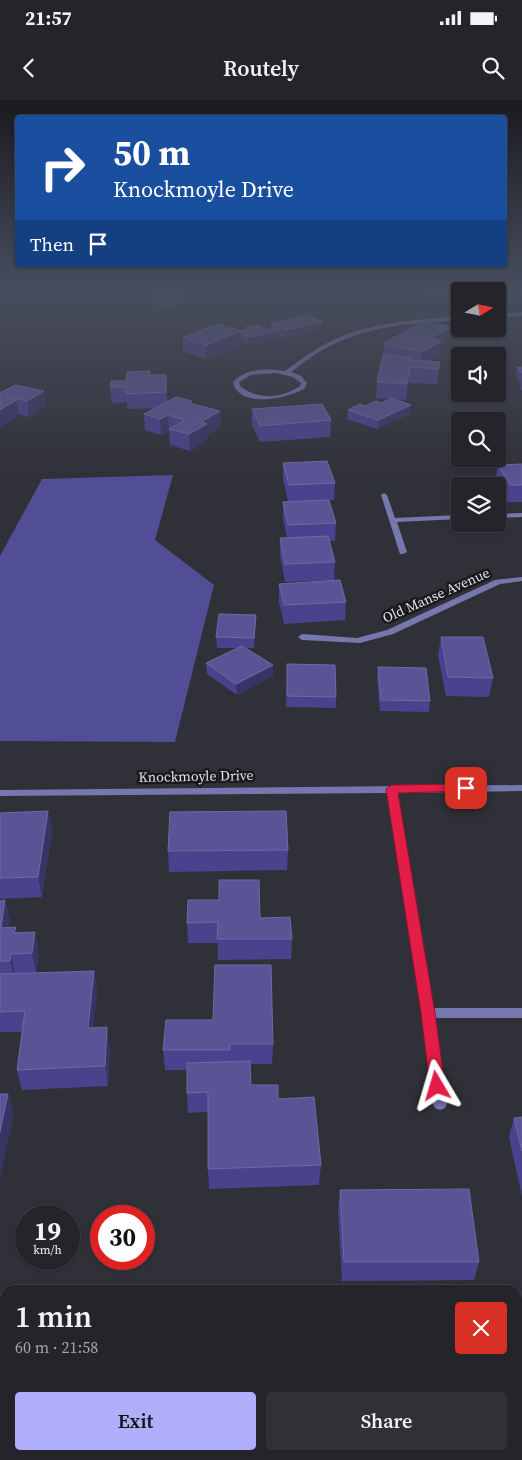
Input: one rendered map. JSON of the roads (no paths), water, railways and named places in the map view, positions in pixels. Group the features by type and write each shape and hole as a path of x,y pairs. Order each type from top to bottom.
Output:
{"street":[{"path":"286,373 302,379 304,383 299,391 291,395 269,397 247,394 237,386 236,382 240,378 255,372 286,373 316,351"},
{"path":"384,495 403,552"},
{"path":"506,516 522,515"},
{"path":"392,520 451,517"},
{"name":"Old Manse Avenue","path":"302,637 357,641 390,632 498,582 522,579"},
{"name":"Knockmoyle Drive","path":"0,793 522,788"},
{"path":"392,789 428,1013 440,1104"},
{"path":"428,1013 522,1013"}]}
